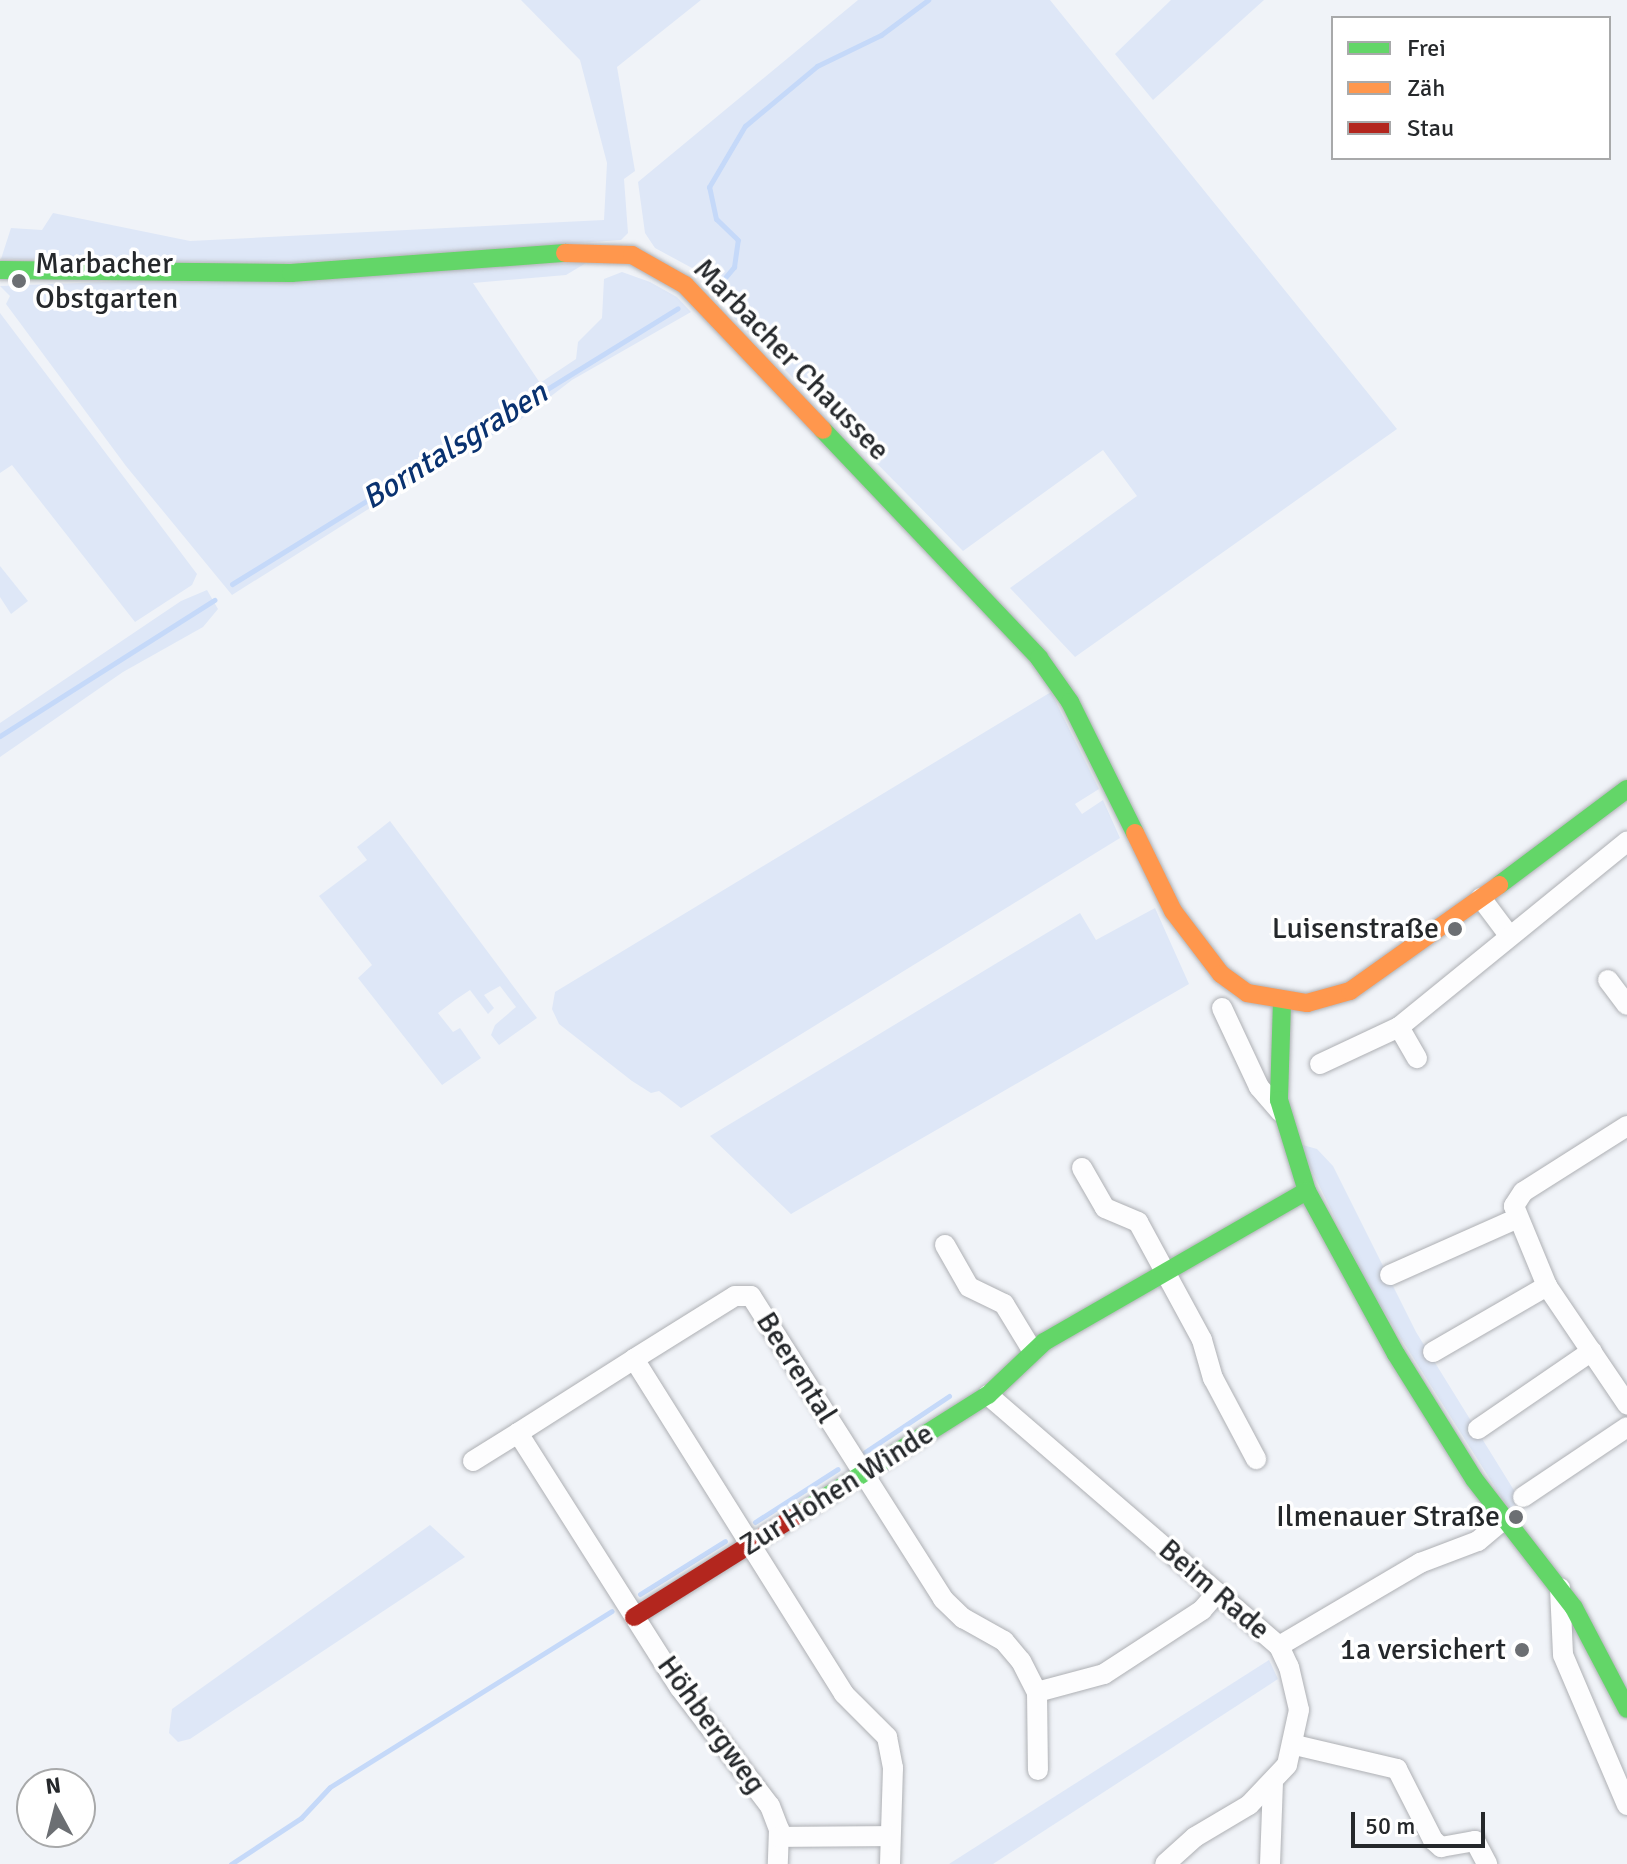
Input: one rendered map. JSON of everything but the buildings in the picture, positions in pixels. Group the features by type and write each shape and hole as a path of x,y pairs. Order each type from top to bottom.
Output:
{"street":[{"name":"Marbacher Chaussee","path":"0,270 291,273 598,251 632,255 657,266 685,285 1039,658 1070,702 1195,945 1247,993 1282,1002"},
{"path":"1627,789 1350,991 1307,1003 1282,1002 1281,1112 1307,1191 1396,1354 1474,1479 1560,1588 1627,1709"},
{"path":"1320,1064 1399,1027 1508,934 1627,842"},
{"path":"1481,898 1508,934"},
{"path":"1608,980 1627,1005"},
{"path":"1222,1008 1259,1087 1281,1112"},
{"path":"1399,1027 1417,1058"},
{"path":"1627,1126 1523,1192 1514,1206 1516,1219 1547,1286 1627,1404"},
{"path":"1082,1168 1105,1208 1138,1222 1166,1270 1256,1459"},
{"name":"Zur Hohen Winde","path":"634,1617 988,1395 1032,1350 1307,1191"},
{"path":"1390,1275 1516,1219"},
{"path":"945,1245 969,1287 1004,1304 1032,1350"},
{"path":"1433,1352 1547,1286"},
{"name":"Beerental","path":"473,1461 735,1296 751,1296 862,1474"},
{"path":"1478,1429 1592,1351"},
{"path":"634,1359 844,1694 887,1737 893,1768 890,1864"},
{"name":"Beim Rade","path":"988,1395 1279,1646 1420,1563 1478,1541 1504,1519"},
{"path":"1523,1497 1627,1427"},
{"path":"518,1433 634,1617"},
{"path":"862,1474 943,1599 1013,1649 1037,1692 1038,1770"},
{"path":"1560,1588 1563,1655 1627,1805"},
{"path":"1037,1692 1104,1674 1202,1610 1217,1593"},
{"name":"Höhbergweg","path":"634,1617 743,1776 770,1806 779,1837 778,1864"},
{"path":"1165,1864 1183,1845 1249,1805 1273,1784 1295,1745 1298,1699 1279,1646"},
{"path":"1295,1745 1397,1769 1433,1840 1441,1847 1475,1841 1487,1864"},
{"path":"1270,1864 1273,1784"},
{"path":"779,1837 889,1836"}],"shaded area":[{"path":"521,0 701,0 617,67 635,171 624,179 628,233 621,240 291,263 1,259 11,228 42,230 53,213 190,241 604,220 607,163 580,60"},
{"path":"858,0 1050,0 1397,429 1075,657 1010,588 1137,496 1103,450 963,551 735,319 692,268 655,248 645,233 638,182"},
{"path":"1171,0 1264,0 1153,100 1115,54"},
{"path":"586,263 566,275 473,283 540,383 576,359 578,342 602,318 604,279 622,272 650,282 677,297 691,312 572,380 511,427 470,445 232,595 126,466 6,304 10,296 0,286"},
{"path":"0,313 197,574 192,585 135,622 12,465 0,473"},
{"path":"0,566 28,601 11,614 0,597"},
{"path":"207,590 218,609 203,627 123,672 0,757 0,723 181,601"},
{"path":"1051,692 1099,789 1075,804 1082,814 1103,800 1120,838 681,1108 659,1091 651,1093 632,1081 559,1024 552,1009 555,992"},
{"path":"390,821 537,1018 499,1045 491,1035 495,1025 516,1007 500,986 484,995 494,1008 488,1014 470,990 455,1000 438,1013 453,1032 460,1028 481,1058 442,1085 358,978 372,965 319,896 367,860 357,847"},
{"path":"1155,908 1189,984 791,1214 710,1136 1080,913 1096,940"},
{"path":"1299,1144 1317,1149 1333,1166 1416,1332 1520,1500 1509,1509 1369,1288"},
{"path":"430,1525 465,1557 190,1739 178,1742 169,1733 172,1709"},
{"path":"1269,1660 1278,1679 993,1864 949,1864"}],"waterway":[{"name":"Borntalsgraben","path":"713,292 734,267 738,240 716,219 709,187 745,126 817,66 881,35 928,0"},
{"name":"Borntalsgraben","path":"232,584 678,308"},
{"name":"Borntalsgraben","path":"0,736 214,600"},
{"path":"865,1452 949,1396"},
{"path":"755,1522 838,1469"},
{"path":"640,1594 725,1541"},
{"path":"231,1864 301,1818 330,1787 612,1611"}],"traffic: fast":[{"path":"0,270 291,273 565,253"},
{"path":"823,430 1039,658 1070,702 1135,833"},
{"path":"1499,885 1627,789"},
{"path":"1282,1002 1279,1100 1307,1191 1396,1354 1474,1479 1574,1608 1627,1709"},
{"path":"802,1512 988,1395 1044,1342 1307,1191"}],"traffic: slow":[{"path":"565,253 632,255 685,285 823,430"},
{"path":"1135,833 1173,911 1221,974 1247,993 1307,1003 1350,991 1499,885"}],"traffic: jam":[{"path":"634,1617 802,1512"}],"place":[{"name":"Marbacher Obstgarten","path":"19,281"},
{"name":"Luisenstraße","path":"1455,929"},
{"name":"Ilmenauer Straße","path":"1516,1517"},
{"name":"1a versichert","path":"1522,1650"}]}
